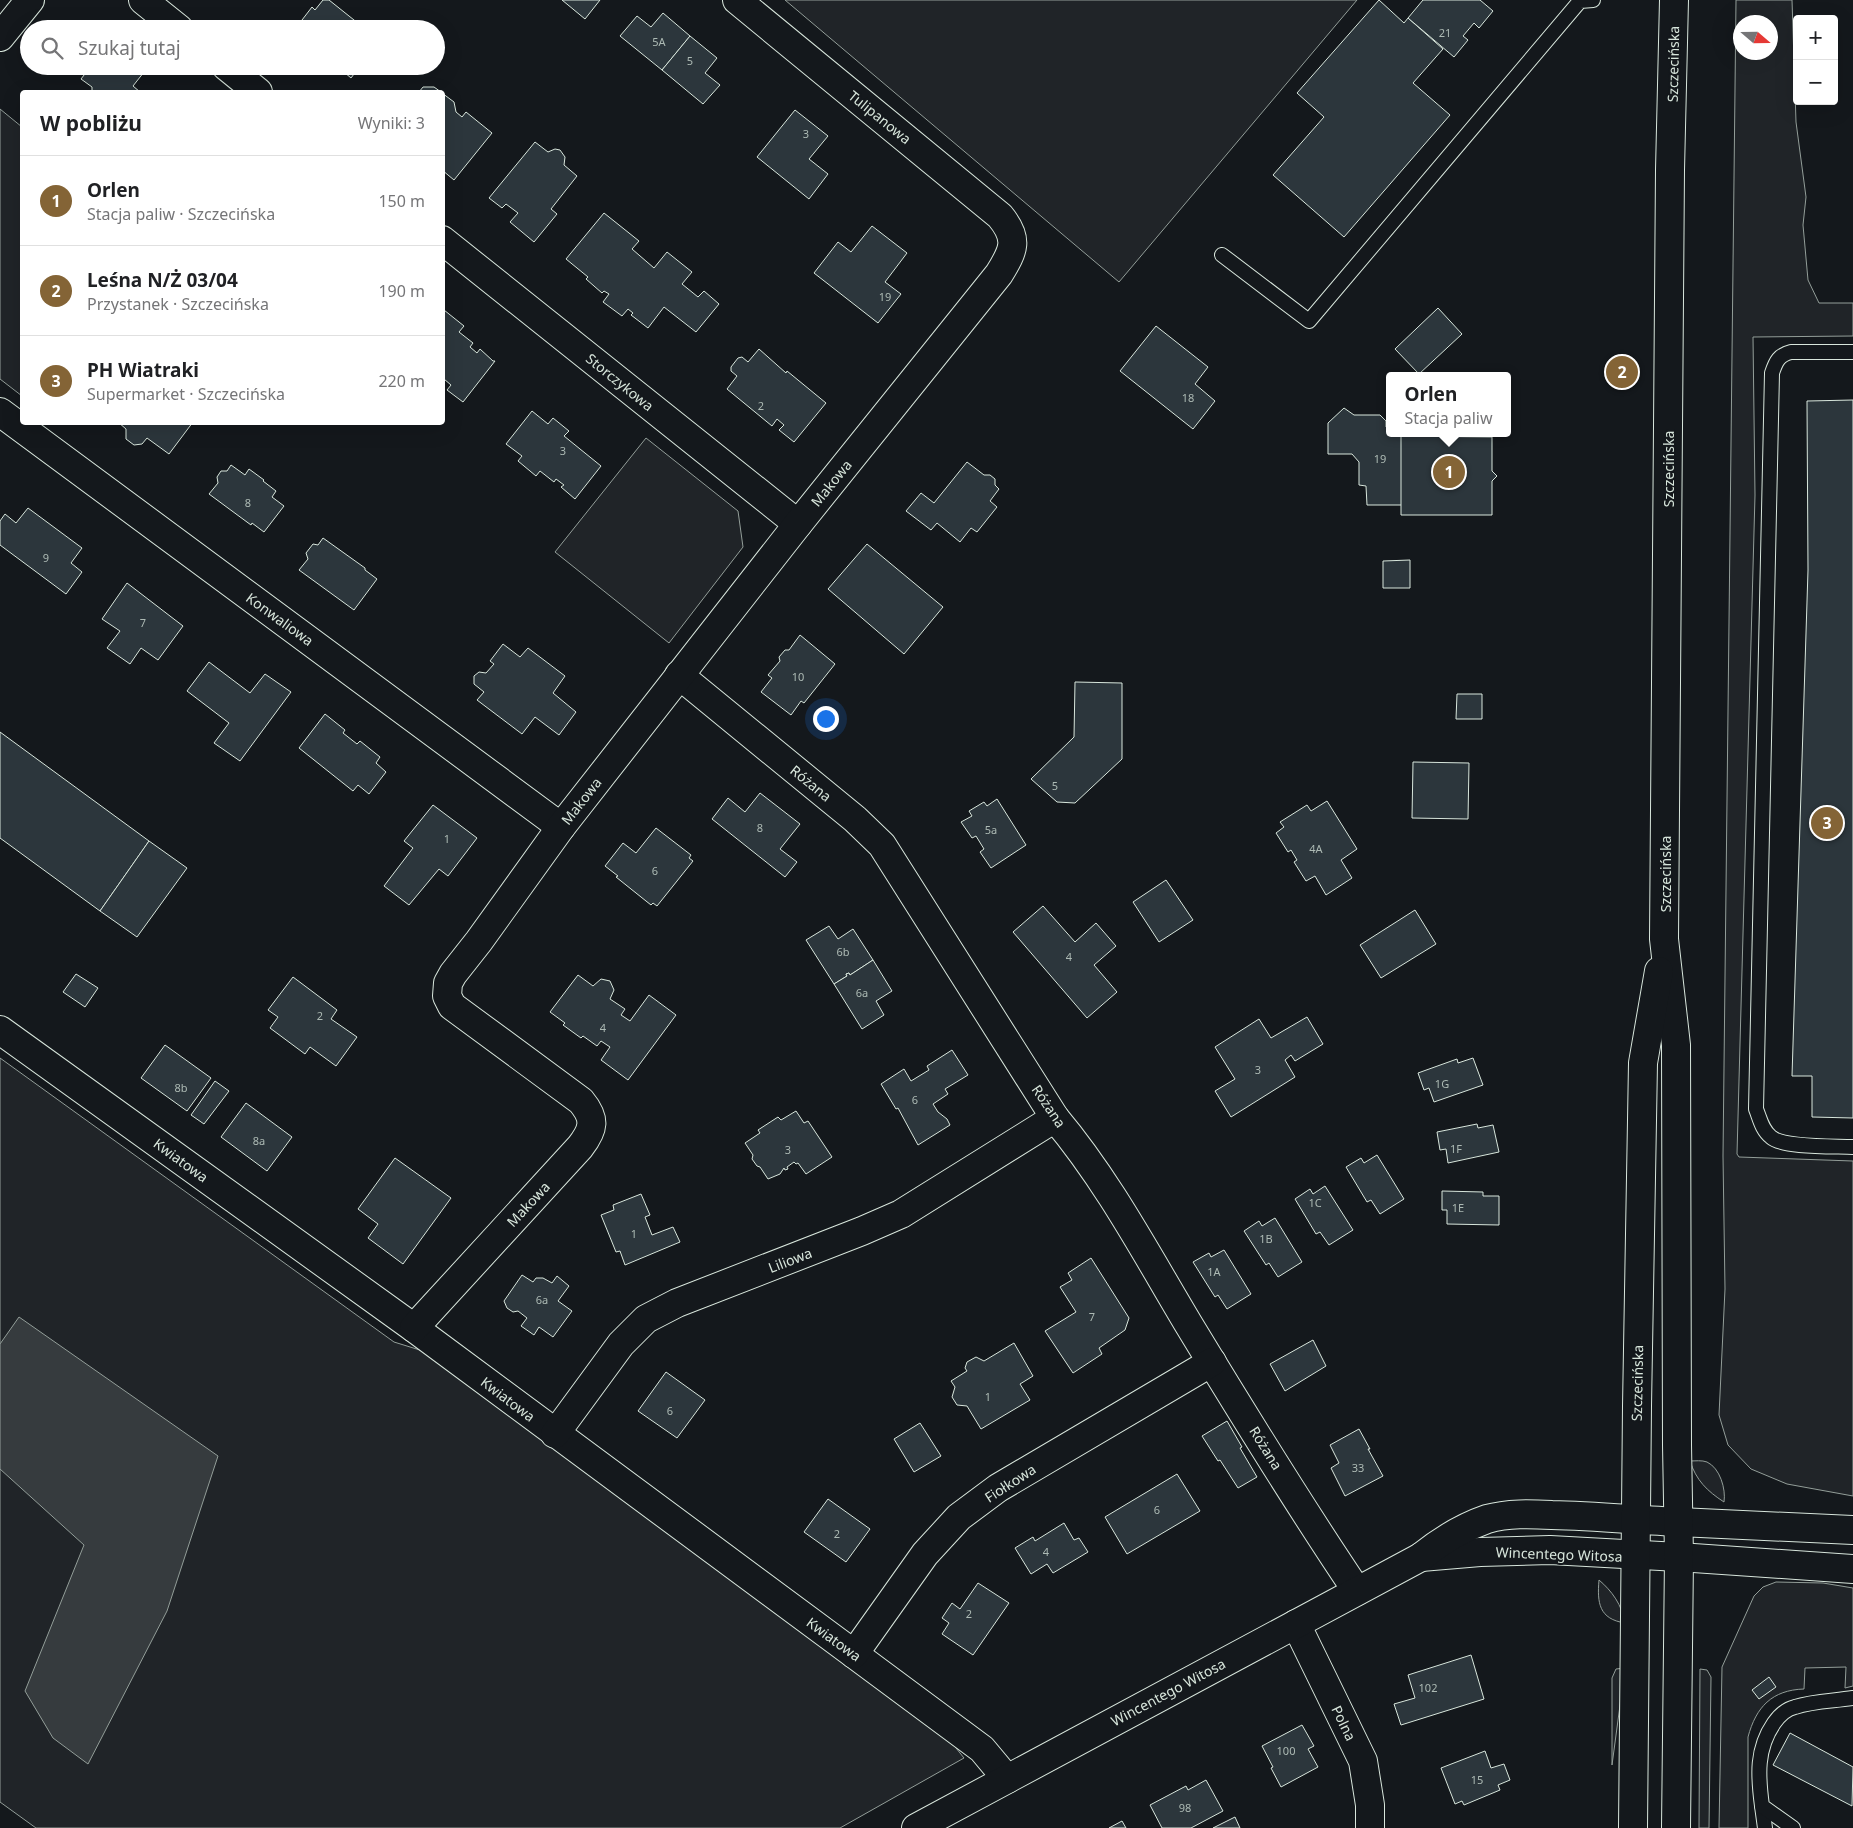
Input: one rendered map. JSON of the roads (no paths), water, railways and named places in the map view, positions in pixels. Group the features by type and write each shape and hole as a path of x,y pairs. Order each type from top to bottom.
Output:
{"street":[{"path":"0,37 30,0"},
{"path":"143,0 168,20"},
{"name":"Tulipanowa","path":"737,0 1000,216 1009,228 1013,241"},
{"name":"Szczecińska","path":"1674,0 1670,170 1664,939 1676,1045 1677,1445 1679,1522 1676,1828"},
{"path":"237,75 256,90"},
{"name":"Makowa","path":"414,1328 580,1148 589,1136 592,1124 589,1111 581,1101 452,1006 447,996 448,983 561,827 679,675 999,274 1009,258 1013,241"},
{"name":"Storczykowa","path":"445,242 798,524"},
{"name":"Konwaliowa","path":"0,412 561,827"},
{"name":"Różana","path":"679,675 855,819 882,845 1055,1118 1079,1146 1212,1362 1357,1591"},
{"name":"Szczecińska","path":"1633,1828 1643,1063 1664,939"},
{"name":"Kwiatowa","path":"0,1030 414,1328 854,1654 982,1750 1007,1779"},
{"name":"Liliowa","path":"555,1434 621,1344 646,1319 677,1303 901,1214 1055,1118"},
{"name":"Fiołkowa","path":"854,1654 925,1554 959,1517 998,1488 1212,1362"},
{"name":"Wincentego Witosa","path":"916,1828 1421,1557 1442,1540 1464,1528 1489,1519 1510,1515 1532,1514 1582,1515 1637,1520 1853,1530"},
{"name":"Wincentego Witosa","path":"1421,1557 1480,1552 1550,1550 1679,1557 1853,1570"},
{"name":"Polna","path":"1296,1624 1363,1761 1370,1805 1370,1828"}],"lane":[{"path":"1222,255 1310,321 1580,1 1593,0"},
{"path":"1853,352 1791,352 1782,355 1775,364 1772,373 1756,1109 1763,1127 1771,1138 1785,1144 1853,1147"},
{"path":"1765,1828 1759,1783 1759,1763 1763,1742 1779,1715 1793,1707 1853,1698"},
{"path":"1762,1806 1793,1828"}],"place":[{"name":"Leśna N/Ż 03/04","path":"1622,372"},
{"name":"Orlen","path":"1449,472"},
{"name":"PH Wiatraki","path":"1827,823"}]}
